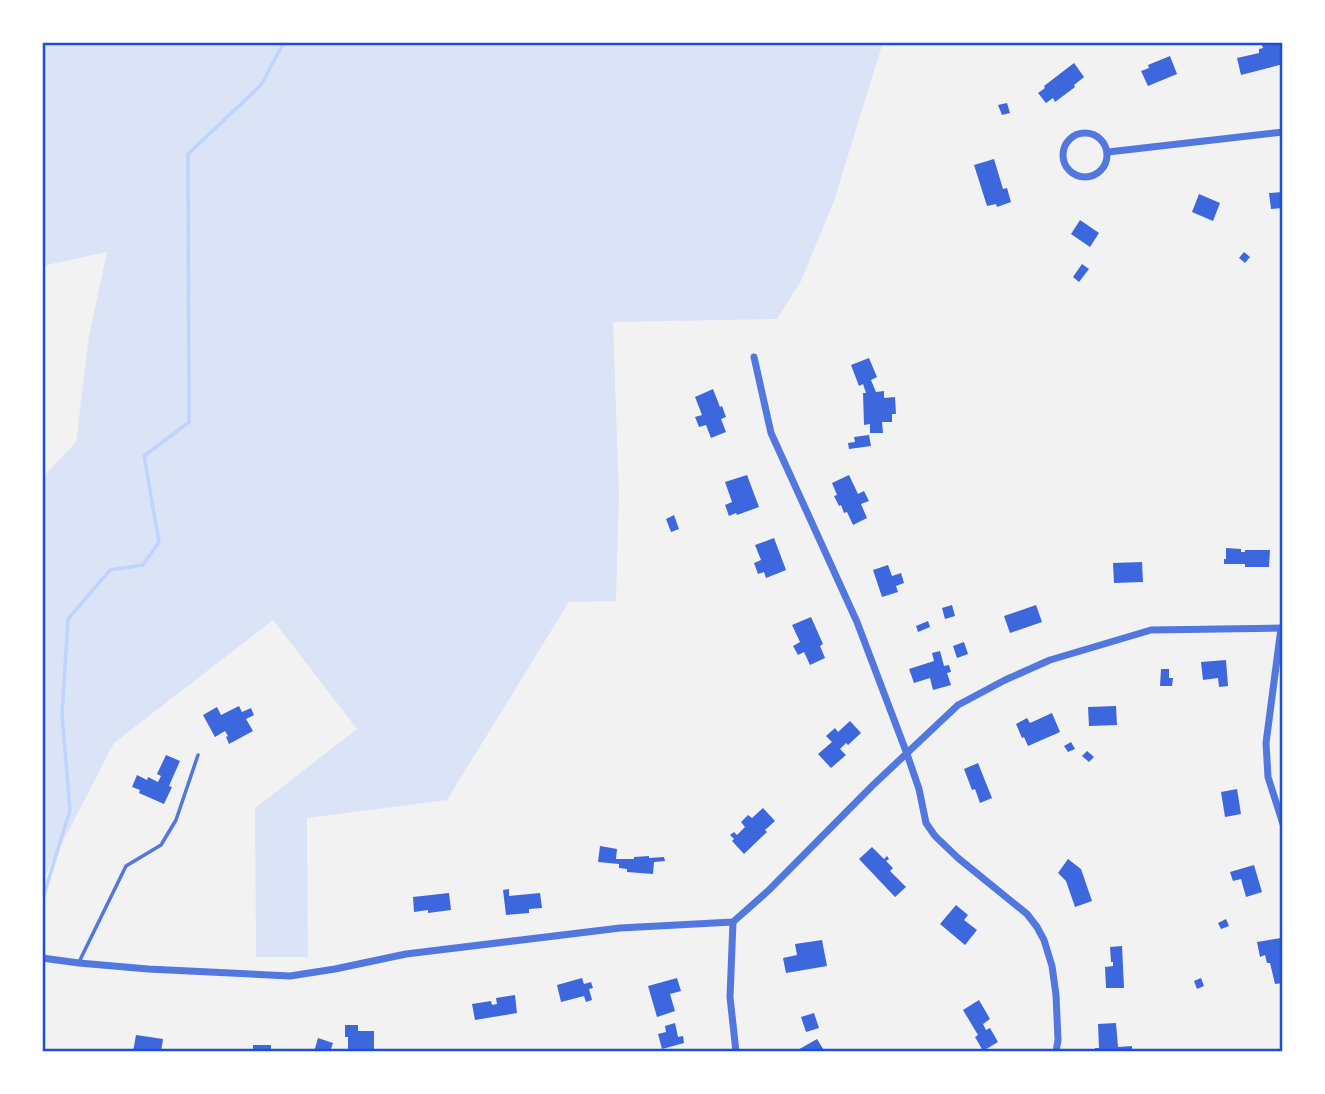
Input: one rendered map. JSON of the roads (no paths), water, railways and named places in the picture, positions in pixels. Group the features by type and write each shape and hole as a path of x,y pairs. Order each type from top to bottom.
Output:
{"street":[{"path":"1085,132 1104,141 1108,152 1107,162 1101,171 1088,177 1069,171 1063,160 1066,141 1085,132"},
{"path":"1108,152 1283,132"},
{"path":"754,357 771,433 857,622 907,754 919,789 926,823 935,836 958,858 1027,914 1037,927 1055,980 1058,1025 1056,1052"},
{"path":"42,958 79,963 290,976 406,954 620,928 733,922 958,705 1050,660 1151,630 1282,628 1266,743 1268,777 1283,824"},
{"path":"733,922 730,997 736,1052"}],"lane":[{"path":"79,963 126,866 161,845 176,820 198,755"}],"waterway":[{"path":"42,901 70,810 62,714 68,619 110,570 143,565 159,542 144,456 189,422 188,154 261,85 284,42"}]}
